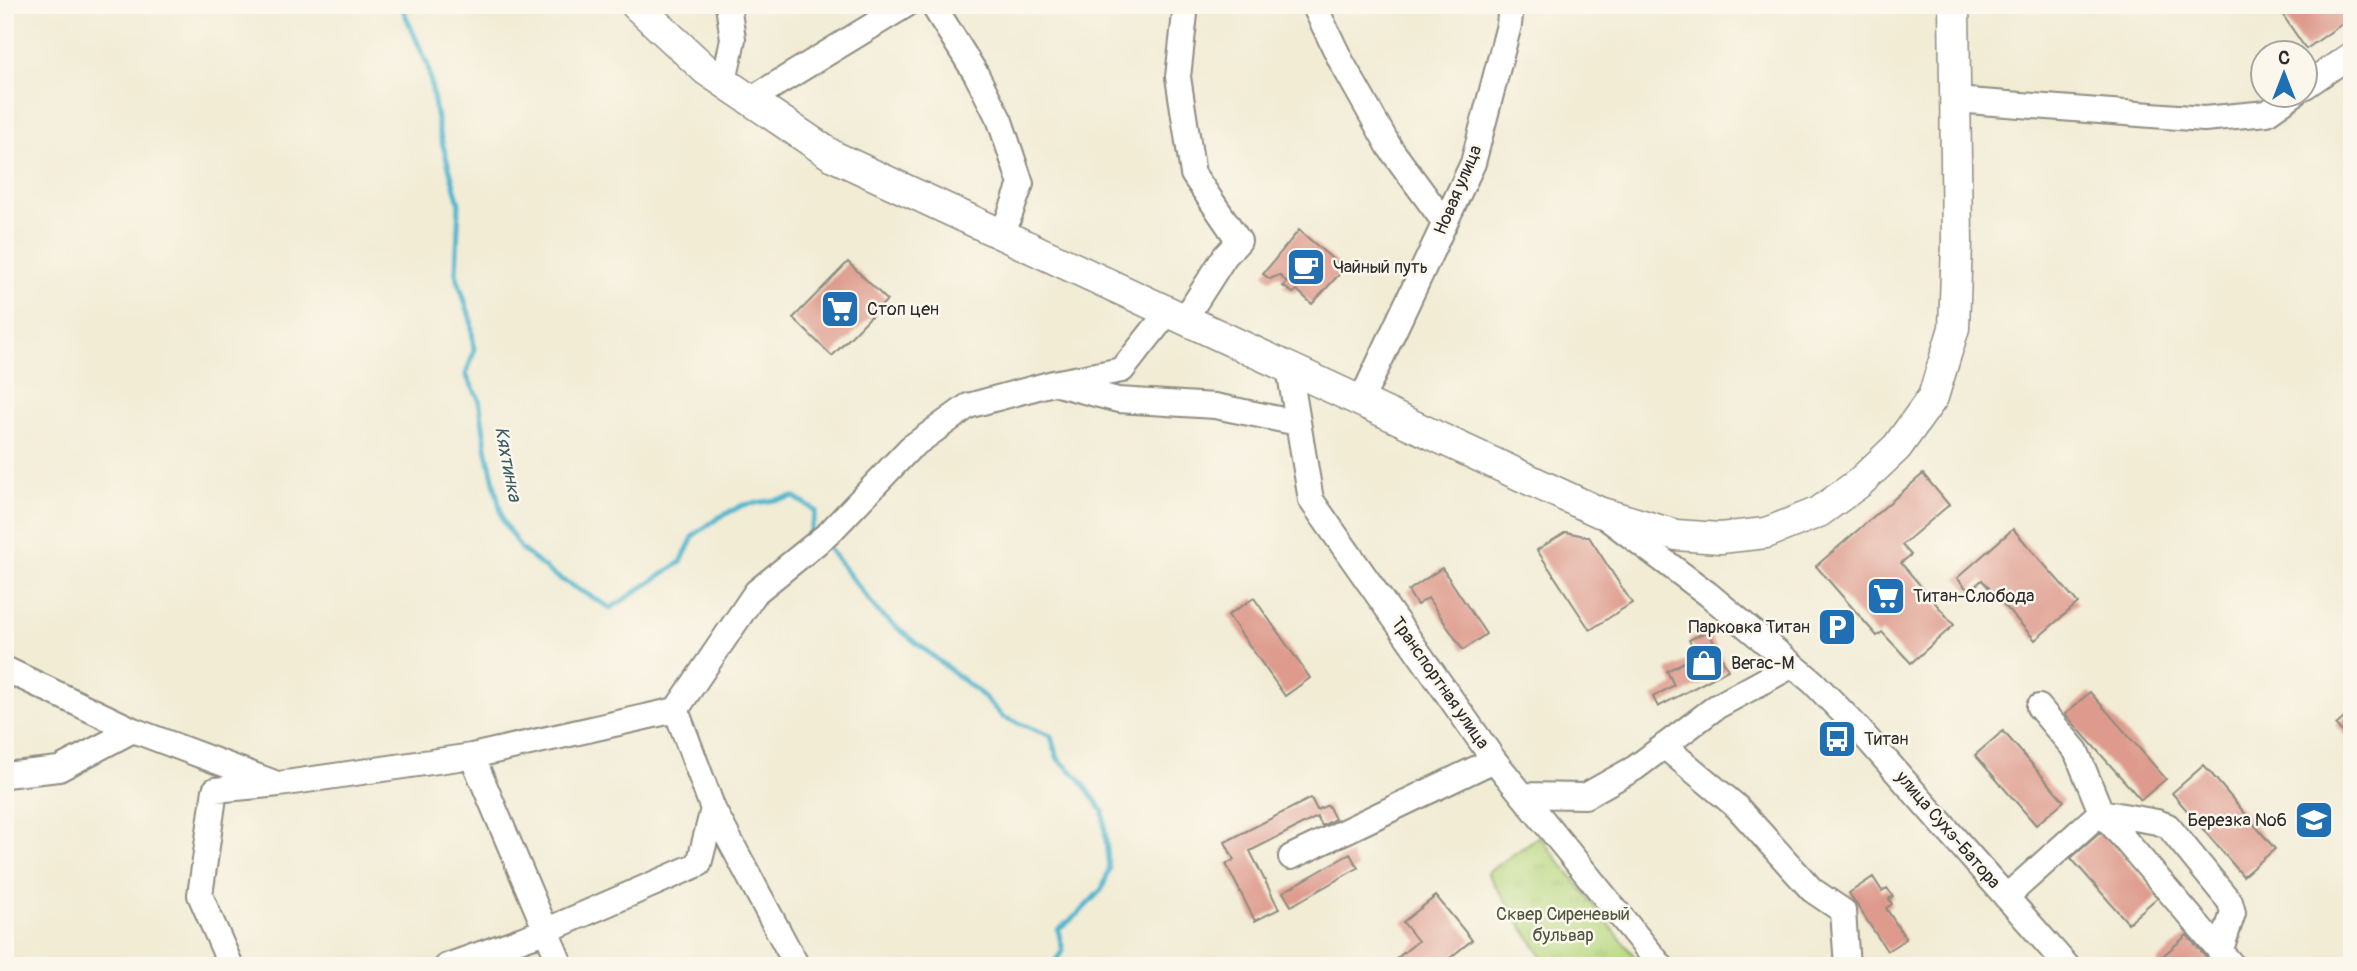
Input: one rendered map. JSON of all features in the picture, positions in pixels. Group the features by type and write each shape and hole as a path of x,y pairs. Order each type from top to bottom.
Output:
{"main road":[{"path":"636,5 706,70 833,156 1599,512 1676,535 1720,538 1766,533 1819,512 1859,483 1897,447 1933,397 1954,328 1957,243 1954,5"}],"street":[{"path":"724,82 733,39 728,5"},
{"path":"750,100 906,5"},
{"path":"933,5 976,74 1000,121 1021,184 1002,236"},
{"path":"231,966 200,895 215,790 279,784 472,756 676,710 756,592 829,533 910,448 968,406 1053,383 1122,370 1176,316 1239,241 1194,174 1178,77 1186,5"},
{"path":"1314,5 1340,61 1390,148 1445,223"},
{"name":"Новая улица","path":"1360,403 1473,163 1509,25 1511,5"},
{"path":"2318,78 2352,54"},
{"path":"1955,100 2204,119 2266,113 2273,108"},
{"name":"Транспортная улица","path":"1289,368 1311,500 1494,760 1661,966"},
{"path":"1053,383 1118,400 1215,406 1298,423"},
{"name":"улица Сухэ-Батора","path":"1599,512 1708,594 1813,682 1856,726 2067,966"},
{"path":"1523,795 1585,796 1635,768 1716,707 1793,665"},
{"path":"5,669 133,730 279,784"},
{"path":"2039,707 2076,751 2101,812 2226,959"},
{"path":"676,710 713,810 797,966"},
{"path":"5,775 59,769 133,730"},
{"path":"1664,746 1737,807 1812,890 1843,911 1847,966"},
{"path":"472,756 561,966"},
{"path":"1291,857 1494,760"},
{"path":"447,966 545,931 699,864 713,810"},
{"path":"2007,897 2101,812"},
{"path":"2101,812 2168,826 2230,902 2233,913 2226,959"}],"green space":[{"name":"Сквер Сиреневый бульвар","path":"1539,836 1642,966 1548,966 1487,873"}],"building":[{"path":"2276,5 2352,5 2352,17 2318,41 2318,38 2298,38"},
{"name":"Чайный путь","path":"1299,230 1344,269 1312,304 1297,290 1293,293 1283,286 1287,282 1279,275 1270,279 1263,274"},
{"name":"Стоп цен","path":"848,262 887,300 832,356 793,318"},
{"name":"Титан-Слобода","path":"1923,474 1949,505 1902,545 1911,555 1901,563 1954,625 1911,663 1882,632 1877,636 1816,566"},
{"path":"2013,529 2078,603 2035,640 1982,580 1969,591 1957,578"},
{"path":"1566,532 1589,537 1632,603 1590,630 1537,550"},
{"path":"1442,568 1486,634 1463,650 1428,598 1417,605 1408,591"},
{"path":"1254,598 1310,678 1285,696 1228,615"},
{"name":"Вегас-М","path":"1708,631 1728,670 1658,707 1653,697 1674,685 1667,671 1697,655 1689,640"},
{"path":"2090,692 2166,779 2141,800 2065,714"},
{"path":"2352,711 2352,743 2336,725"},
{"path":"2003,731 2064,801 2036,825 1975,755"},
{"path":"2204,765 2275,849 2243,876 2172,793"},
{"path":"1311,798 1317,810 1328,805 1335,819 1322,826 1317,817 1250,851 1279,909 1255,921 1226,864 1234,860 1225,842"},
{"path":"2101,832 2158,897 2128,923 2071,858"},
{"path":"1350,854 1358,868 1291,906 1283,892"},
{"path":"1873,877 1882,891 1887,888 1893,896 1889,899 1892,904 1886,908 1906,939 1887,951 1849,893"},
{"path":"1436,896 1472,940 1440,966 1399,966 1395,960 1418,941 1403,922"},
{"path":"2187,935 2214,966 2159,966 2156,962"},
{"path":"2352,952 2352,966 2336,966"}],"waterway":[{"name":"Кяхтинка","path":"401,5 428,66 439,131 459,203 456,274 471,320 474,351 466,375 479,399 487,452 503,521 521,549 552,574 611,608 681,562 694,535 743,505 794,497 816,511 810,531 814,535"},
{"name":"Кяхтинка","path":"828,548 880,614 983,696 1003,717 1051,736 1058,759 1079,778 1103,811 1109,870 1102,889 1058,930 1063,951 1051,966"}],"place":[{"name":"Чайный путь","path":"1306,267"},
{"name":"Стоп цен","path":"840,309"},
{"name":"Титан-Слобода","path":"1886,596"},
{"name":"Парковка Титан","path":"1837,627"},
{"name":"Вегас-М","path":"1704,663"},
{"name":"Титан","path":"1837,739"},
{"name":"Березка №6","path":"2314,820"}]}
